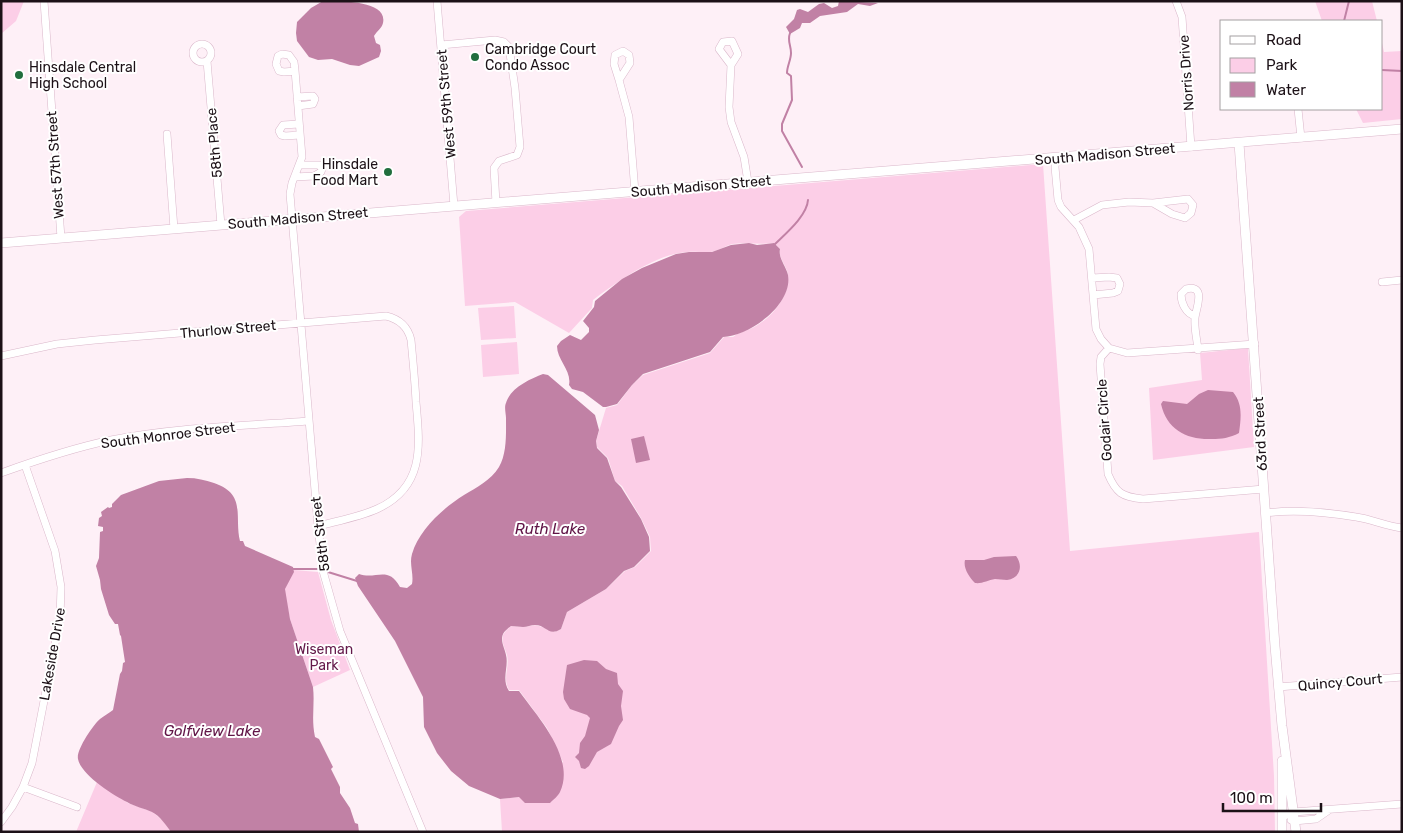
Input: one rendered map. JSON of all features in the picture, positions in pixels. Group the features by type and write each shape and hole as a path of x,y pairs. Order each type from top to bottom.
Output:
{"street":[{"name":"West 57th Street","path":"44,1 61,238"},
{"name":"West 59th Street","path":"437,1 454,206"},
{"name":"Norris Drive","path":"1176,1 1182,17 1191,146"},
{"path":"441,45 495,40 504,42 509,47 516,88 520,147 518,155 499,161 494,168 496,203"},
{"name":"58th Place","path":"207,61 221,225"},
{"path":"732,65 730,114 744,157 748,182"},
{"path":"295,71 301,164 320,165 322,168 321,172 314,176 295,178"},
{"path":"619,80 629,117 634,192"},
{"path":"297,96 313,96 316,99 313,104 298,106"},
{"path":"1298,110 1301,138"},
{"path":"299,124 283,125 279,131 284,136 300,135"},
{"name":"South Madison Street","path":"1,243 1402,129"},
{"path":"167,134 174,229"},
{"name":"63rd Street","path":"1239,143 1278,687 1296,832"},
{"path":"1056,158 1058,200 1061,207 1074,220 1085,237 1089,249 1096,329 1101,339 1109,348 1127,353 1198,350 1254,344"},
{"name":"58th Street","path":"301,164 290,194 318,526 324,571 336,621 423,832"},
{"path":"1074,220 1102,205 1129,202 1153,203 1188,199 1193,205 1191,213 1185,218 1172,214 1153,203"},
{"path":"1092,278 1113,277 1117,278 1120,284 1118,291 1093,295"},
{"path":"1382,282 1402,280"},
{"name":"Thurlow Street","path":"1,356 29,349 73,342 386,316 393,318 402,323 410,334 419,438 418,458 412,474 402,491 388,502 372,511 318,526"},
{"path":"1195,316 1198,350"},
{"name":"Godair Circle","path":"1109,348 1102,357 1100,364 1108,474 1113,486 1121,494 1130,498 1143,499 1264,489"},
{"name":"South Monroe Street","path":"1,474 89,445 136,436 309,421"},
{"name":"Lakeside Drive","path":"1,822 12,807 23,786 34,754 59,628 61,600 60,576 55,551 25,465"},
{"path":"1265,513 1280,511 1320,512 1356,517 1402,528"},
{"name":"Quincy Court","path":"1278,687 1402,677"},
{"name":"63rd Street","path":"1282,726 1282,832"},
{"path":"23,786 77,807"},
{"path":"1282,817 1319,818 1329,809 1402,804"}],"green space":[{"path":"1,1 24,1 16,21 1,34"},
{"path":"1315,1 1372,1 1377,20 1322,20"},
{"path":"1383,48 1384,52 1402,51 1402,119 1363,123 1356,110 1383,110"},
{"path":"1043,164 1070,551 1259,532 1274,776 1275,832 502,832 500,799 519,797 563,762 547,728 519,690 509,690 507,686 508,659 503,643 503,635 511,626 537,625 552,631 558,631 561,629 567,612 606,589 625,571 635,567 651,551 650,537 641,518 622,486 615,481 608,458 597,447 596,441 606,408 617,405 632,385 643,375 710,353 724,337 733,337 765,320 775,310 784,296 788,275 780,256 780,249 774,243 732,244 711,252 691,252 663,257 638,270 593,300 592,308 569,333 515,302 465,306 459,217 466,211"},
{"path":"514,306 516,338 481,340 478,308"},
{"path":"517,342 519,374 483,377 481,345"},
{"path":"1248,348 1254,447 1153,460 1149,388 1202,380 1200,353"},
{"name":"Wiseman Park","path":"294,570 318,572 331,620 350,670 313,687 290,619 284,589"},
{"path":"97,782 128,803 153,812 171,832 76,832"}],"water":[{"path":"323,1 361,3 371,6 383,15 382,26 374,36 376,43 380,45 379,57 359,66 332,59 318,60 309,57 297,41 297,22 311,8"},
{"path":"839,1 878,3 870,6 858,4 847,12 820,16 810,23 802,23 800,28 790,34 786,27 794,19 797,10 800,9 808,12 819,4 824,3 832,8 838,6"},
{"path":"749,243 757,245 774,243 780,249 780,256 788,275 788,286 784,297 767,317 745,331 723,337 710,352 643,374 617,404 603,407 583,392 572,389 569,385 567,370 559,356 557,346 570,335 581,340 589,332 589,328 583,321 594,307 595,301 622,279 642,268 676,254 712,252 731,245"},
{"name":"Ruth Lake","path":"543,374 548,375 595,415 599,430 596,441 597,448 607,458 615,481 621,487 641,519 649,537 650,551 634,567 624,571 606,589 567,612 561,629 553,632 534,625 523,627 511,626 504,633 502,643 507,660 505,678 509,691 519,691 544,725 559,752 563,765 564,779 560,792 550,803 525,803 519,797 500,799 469,786 451,771 437,753 424,727 423,697 395,641 358,586 355,578 359,574 381,574 391,577 400,587 407,588 412,584 411,558 420,536 448,506 496,472 502,462 505,450 505,406 508,398 521,385"},
{"path":"1208,390 1233,392 1240,406 1239,433 1215,439 1194,438 1179,432 1168,421 1161,404 1163,401 1187,404 1199,394"},
{"path":"644,436 650,460 636,463 631,439"},
{"name":"Golfview Lake","path":"187,478 201,479 214,483 231,493 237,507 240,541 243,541 245,546 293,567 294,572 285,589 290,619 313,687 315,737 319,739 333,767 331,769 340,787 340,793 350,808 355,823 358,824 359,832 171,832 155,814 114,795 91,778 80,765 78,755 89,732 100,719 113,710 120,674 125,662 118,624 115,624 109,615 96,566 99,558 100,532 103,531 103,527 98,526 99,518 102,516 101,512 108,507 112,507 112,504 121,495 159,481"},
{"path":"1016,556 1020,563 1018,574 1012,579 1007,580 995,579 975,583 965,566 965,560"},
{"path":"584,660 597,661 606,669 617,673 618,684 623,691 621,706 623,720 611,744 597,752 589,766 585,769 581,768 579,761 575,757 579,753 580,743 585,736 590,718 587,715 570,709 564,699 563,692 567,665"}],"waterway":[{"path":"1344,20 1349,1"},
{"path":"790,33 791,56 787,73 791,76 792,100 782,124 782,131 802,167"},
{"path":"1383,70 1402,71"},
{"path":"774,245 800,218 807,206 808,200"},
{"path":"293,569 317,569"},
{"path":"328,572 357,581"}],"place":[{"name":"Cambridge Court Condo Assoc","path":"475,57"},
{"name":"Hinsdale Central High School","path":"19,75"},
{"name":"Hinsdale Food Mart","path":"388,172"}]}
